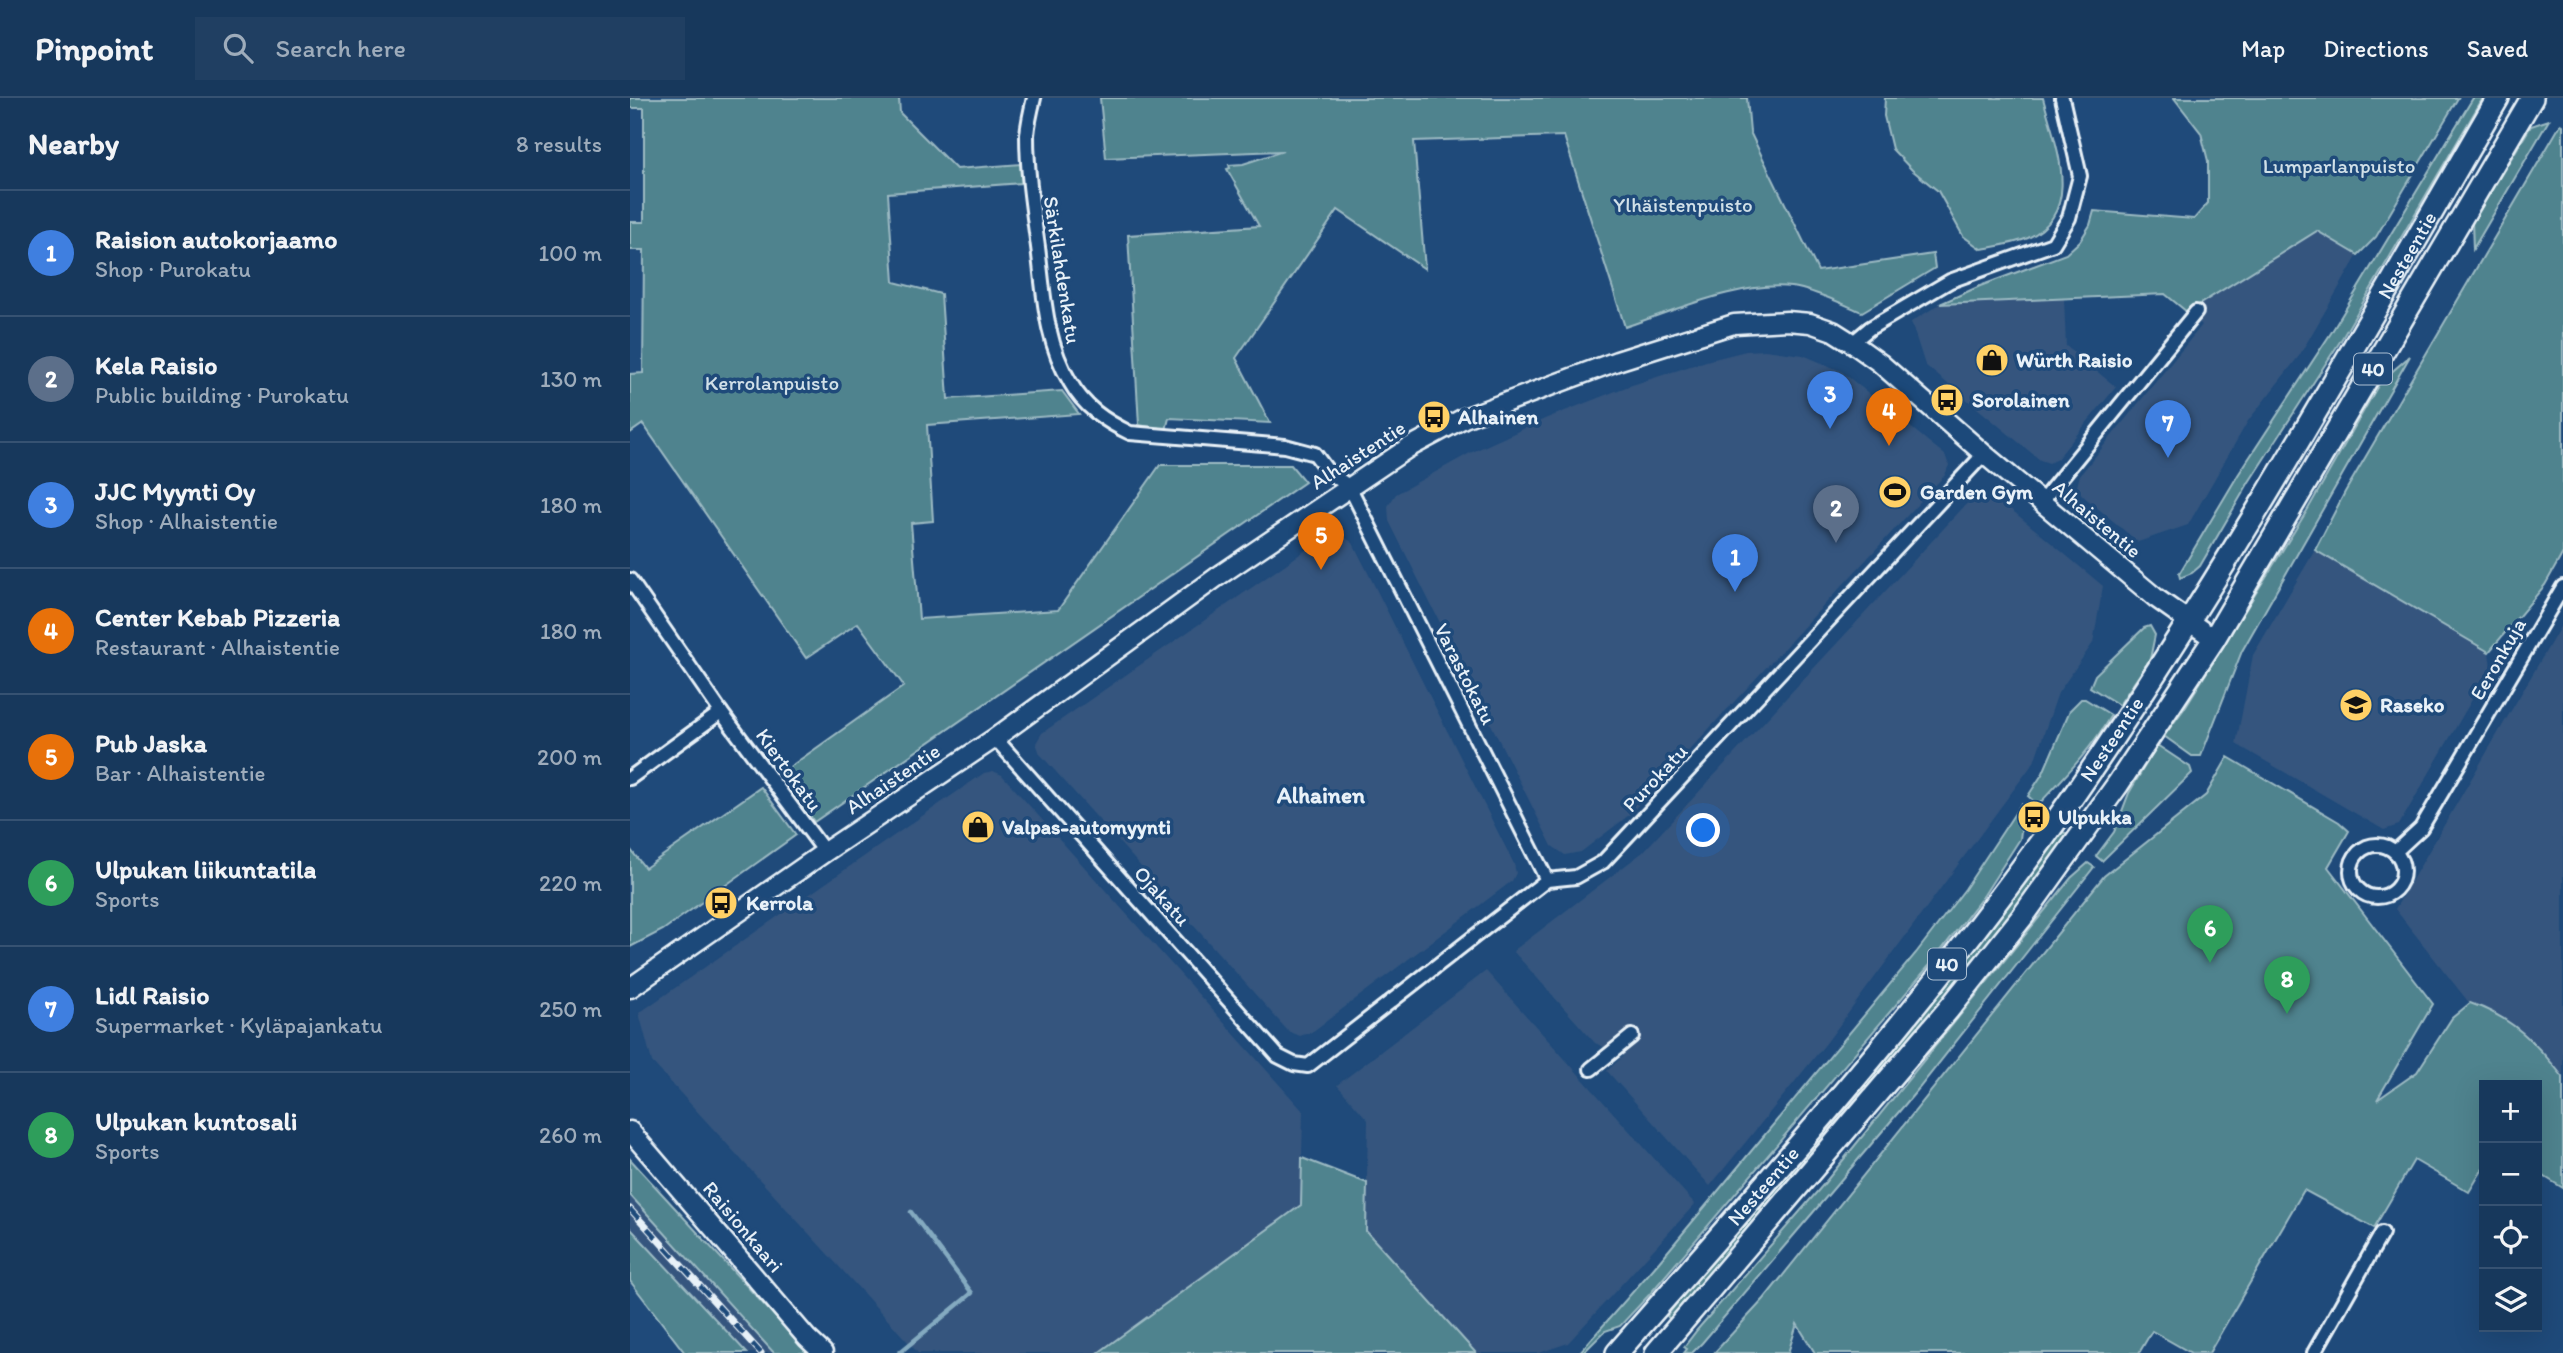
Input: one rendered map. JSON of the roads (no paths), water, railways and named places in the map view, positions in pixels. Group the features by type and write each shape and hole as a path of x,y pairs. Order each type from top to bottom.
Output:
{"main road":[{"name":"Nesteentie","path":"1617,1353 1861,1070 1998,901 2071,800 2188,621 2305,430 2498,98"},
{"name":"Nesteentie","path":"1656,1353 1880,1092 2023,916 2118,784 2214,639 2532,98"}],"street":[{"name":"Särkilahdenkatu","path":"1034,98 1027,132 1028,173 1047,320 1055,355 1070,384 1087,406 1108,423 1130,433 1285,446 1315,454 1329,472 1349,486"},
{"path":"1852,343 1870,328 1950,281 2053,244 2069,218 2080,176 2062,98"},
{"path":"2040,502 2196,312"},
{"name":"Alhaistentie","path":"630,989 825,852 995,738 1217,577 1408,448 1464,418 1617,361 1734,324 1773,321 1810,323 1833,331 1852,343 1880,363 2040,502 2156,598 2214,639"},
{"name":"Purokatu","path":"1308,1066 1547,880 1576,877 1604,862 1984,454"},
{"name":"Varastokatu","path":"1349,486 1547,880"},
{"name":"Kiertokatu","path":"630,580 721,712 825,852"},
{"name":"Eeronkuja","path":"2395,852 2421,828 2563,587"},
{"path":"630,778 721,712"},
{"name":"Ojakatu","path":"995,738 1278,1056 1294,1064 1308,1066"},
{"path":"2372,845 2380,845 2395,852 2400,859 2403,876 2395,890 2388,895 2375,897 2356,887 2351,871 2358,852 2372,845"},
{"path":"1591,1069 1632,1036"},
{"name":"Raisionkaari","path":"630,1131 807,1338 823,1353"},
{"path":"2314,1353 2382,1233"}],"waterway":[{"path":"899,1353 972,1293 911,1212"}],"railway":[{"path":"630,1209 761,1353"}],"place":[{"name":"Würth Raisio","path":"1992,360"},
{"name":"Sorolainen","path":"1947,400"},
{"name":"Alhainen","path":"1434,417"},
{"name":"JJC Myynti Oy","path":"1830,429"},
{"name":"Center Kebab Pizzeria","path":"1889,446"},
{"name":"Lidl Raisio","path":"2168,458"},
{"name":"Garden Gym","path":"1895,492"},
{"name":"Kela Raisio","path":"1836,543"},
{"name":"Pub Jaska","path":"1321,570"},
{"name":"Raision autokorjaamo","path":"1735,592"},
{"name":"Raseko","path":"2356,705"},
{"name":"Ulpukka","path":"2034,817"},
{"name":"Valpas-automyynti","path":"978,827"},
{"name":"Kerrola","path":"721,903"},
{"name":"Ulpukan liikuntatila","path":"2210,963"},
{"name":"Ulpukan kuntosali","path":"2287,1014"}],"district":[{"name":"Alhainen","path":"1321,795"}],"park label":[{"name":"Lumparlanpuisto","path":"2339,166"},
{"name":"Ylhäistenpuisto","path":"1683,205"},
{"name":"Kerrolanpuisto","path":"772,383"}]}
